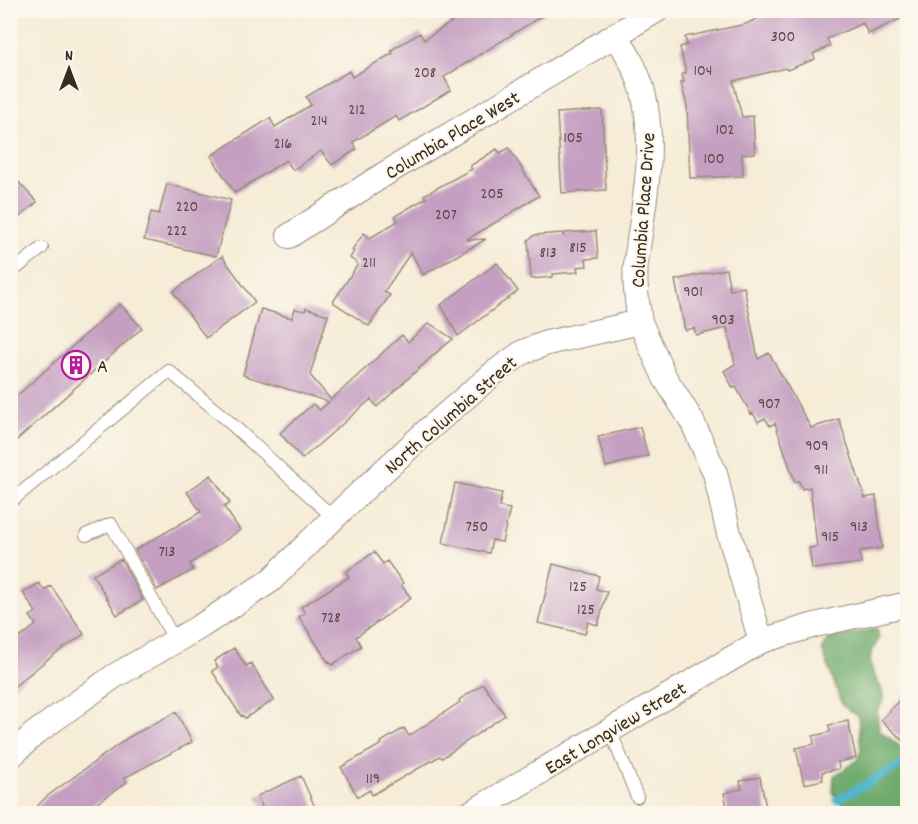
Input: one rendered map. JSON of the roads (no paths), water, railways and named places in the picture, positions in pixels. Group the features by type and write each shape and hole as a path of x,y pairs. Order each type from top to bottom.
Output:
{"street":[{"name":"Columbia Place West","path":"289,236 383,175 657,10"},
{"name":"Columbia Place Drive","path":"616,34 643,91 647,123 649,154 645,207 636,263 639,322"},
{"name":"North Columbia Street","path":"10,757 33,734 113,677 270,581 438,421 495,372 523,352 547,342 639,322"},
{"path":"639,322 665,378 692,421 715,473 728,530 761,641"},
{"name":"East Longview Street","path":"469,813 761,641 815,625 908,603"}],"lane":[{"path":"10,273 42,248"},
{"path":"10,502 169,371 226,419 334,518"},
{"path":"86,535 111,524 175,641"},
{"path":"610,730 637,797"}],"waterway":[{"path":"837,800 908,761"}],"place":[{"name":"A","path":"76,365"}]}
